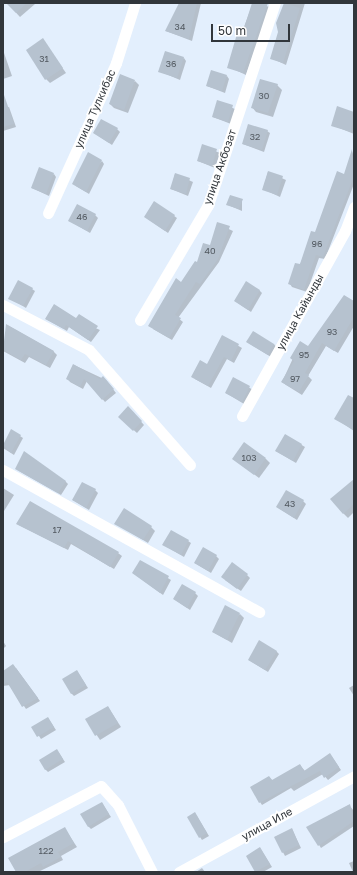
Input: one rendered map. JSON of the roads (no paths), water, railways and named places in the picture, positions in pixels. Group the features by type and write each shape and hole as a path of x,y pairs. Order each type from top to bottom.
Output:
{"street":[{"name":"улица Тулкибас","path":"48,213 116,63 135,3"},
{"name":"улица Акбозат","path":"140,320 208,205 275,3"},
{"name":"улица Кайынды","path":"242,416 345,231 354,207"},
{"path":"3,306 89,350 190,465"},
{"path":"3,470 259,612"},
{"name":"улица Иле","path":"179,872 354,776"},
{"path":"3,837 101,786 118,805 152,872"}]}
